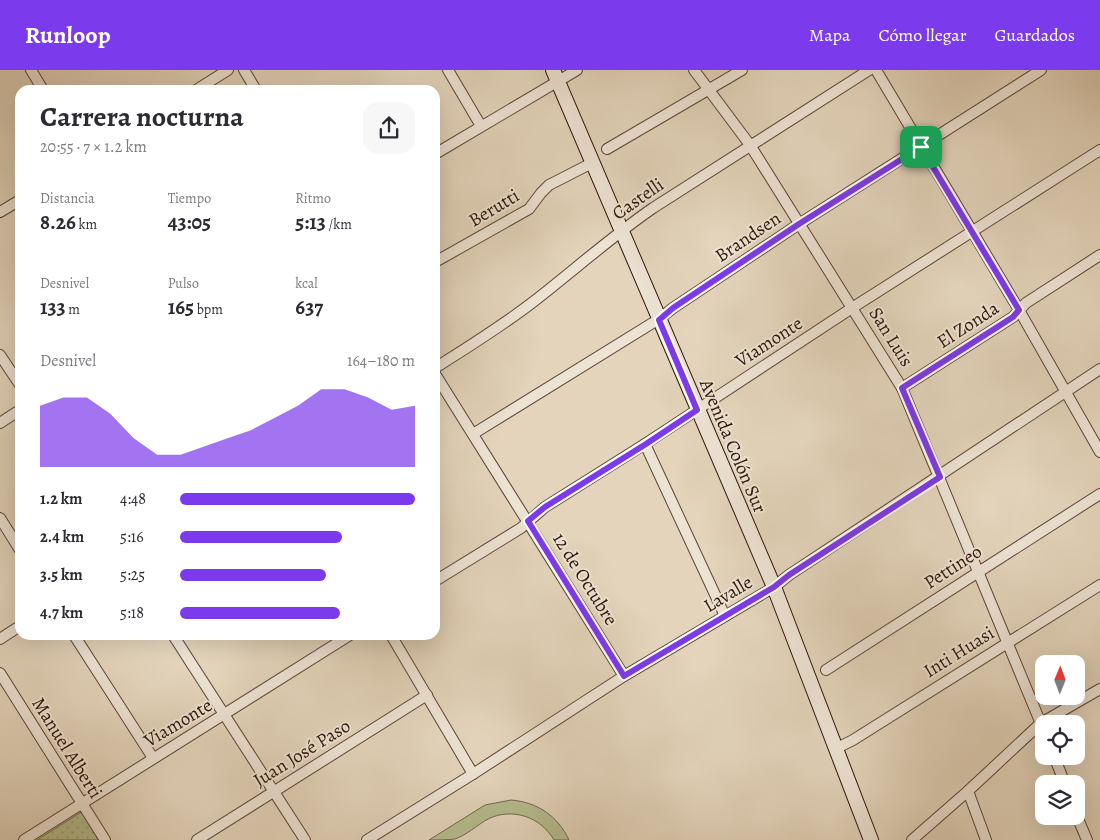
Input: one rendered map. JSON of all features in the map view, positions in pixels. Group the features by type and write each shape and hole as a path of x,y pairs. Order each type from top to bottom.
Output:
{"main road":[{"name":"Avenida Colón Sur","path":"555,75 774,587 871,840"}],"street":[{"path":"31,70 40,85"},
{"path":"204,85 228,70"},
{"path":"244,70 253,85"},
{"path":"448,70 481,126"},
{"path":"440,151 481,126 555,75 577,70"},
{"name":"San Luis","path":"694,70 750,145 902,388 1037,715"},
{"path":"607,149 742,70"},
{"name":"Castelli","path":"440,365 533,302 621,231 653,208 869,70"},
{"path":"876,70 1019,310 1100,452"},
{"name":"Brandsen","path":"474,434 659,320 673,308 799,224 1041,70"},
{"name":"Viamonte","path":"440,578 521,528 545,507 646,444 852,308 1100,150"},
{"name":"Berutti","path":"440,259 529,209 549,186 592,163"},
{"path":"0,212 15,203"},
{"name":"El Zonda","path":"902,388 1013,317 1026,304 1100,255"},
{"path":"0,355 15,378"},
{"name":"Lavalle","path":"367,840 624,676 774,587 789,575 940,477 1100,369"},
{"name":"12 de Octubre","path":"440,382 624,676"},
{"path":"0,423 15,413"},
{"path":"646,444 725,616"},
{"name":"Pettineo","path":"826,670 1100,494"},
{"path":"0,518 15,542"},
{"name":"Inti Huasi","path":"837,748 853,740 1100,585"},
{"path":"0,639 15,629"},
{"path":"77,640 153,758"},
{"path":"176,640 305,840"},
{"name":"Viamonte","path":"24,840 342,640"},
{"path":"394,640 473,774"},
{"name":"Manuel Alberti","path":"0,674 105,840"},
{"path":"1060,715 1100,689"},
{"name":"Juan José Paso","path":"196,840 427,695"},
{"path":"912,840 1035,733"},
{"path":"968,791 986,840"},
{"path":"1081,825 1087,840"}],"green space":[{"path":"511,800 521,801 546,812 559,824 569,840 554,840 542,825 534,820 516,814 507,814 488,819 455,839 429,840 485,805"},
{"path":"83,811 101,840 37,840"}],"route":[{"path":"921,147 1019,310 1013,317 902,388 940,477 789,575 774,587 624,676 528,521 545,507 697,410 659,320 673,308 799,224 921,147"}]}
